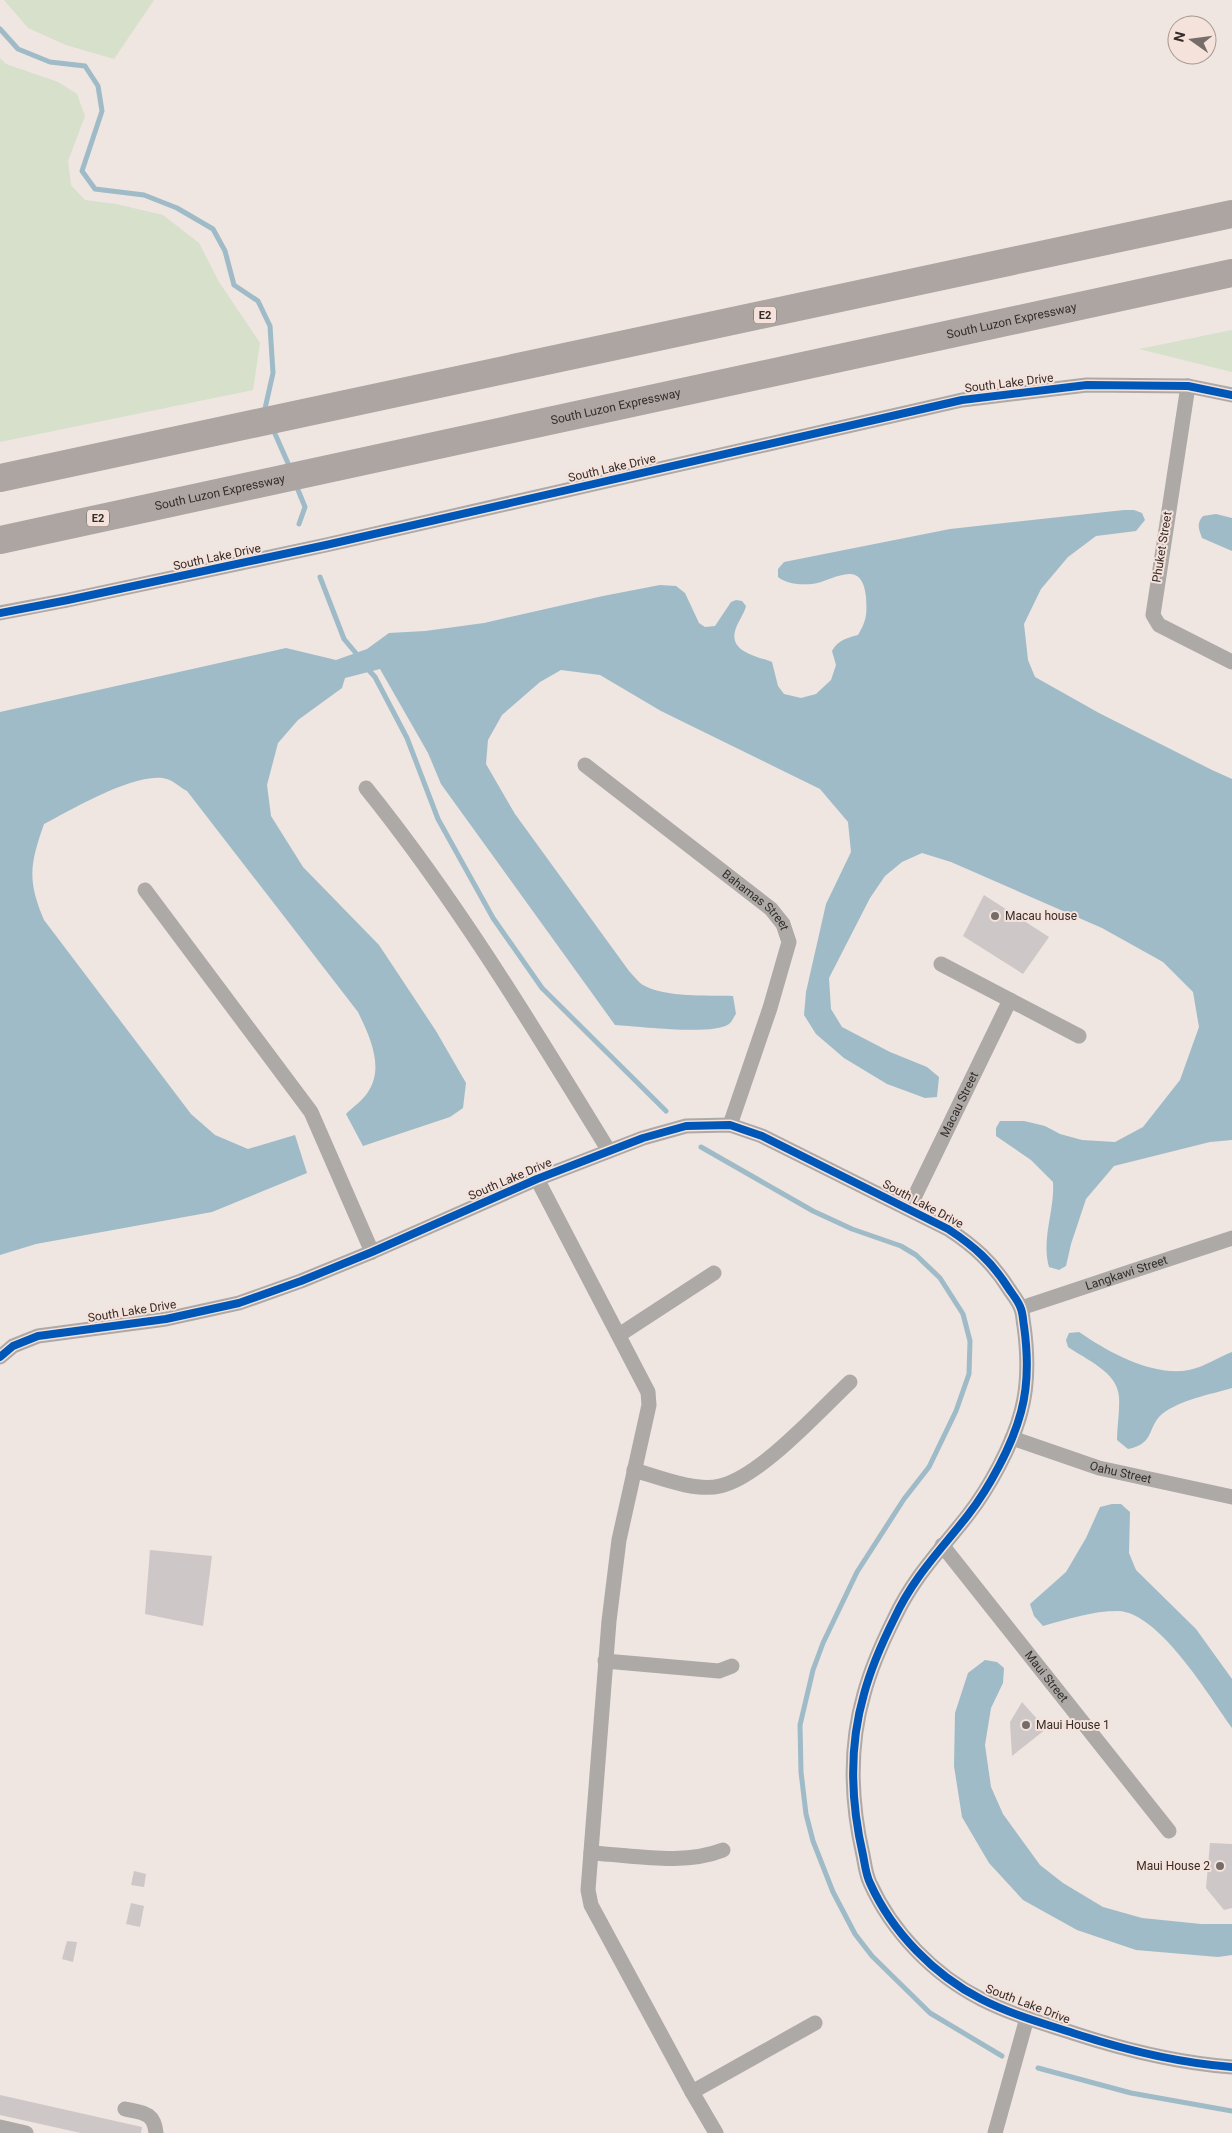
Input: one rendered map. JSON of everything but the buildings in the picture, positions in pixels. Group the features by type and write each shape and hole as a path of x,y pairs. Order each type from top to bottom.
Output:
{"highway":[{"name":"E2","path":"0,478 299,415 1225,212"},
{"name":"South Luzon Expressway","path":"0,540 1232,273"}],"street":[{"name":"South Lake Drive","path":"0,613 326,545 962,400 1087,385 1188,386 1232,395"},
{"name":"Phuket Street","path":"1188,386 1153,615 1159,625 1232,662"},
{"name":"Bahamas Street","path":"585,765 771,909 783,924 789,942 770,1008 730,1125"},
{"path":"366,788 405,836 504,983 609,1151"},
{"path":"145,890 311,1112 372,1252"},
{"path":"941,964 1079,1036"},
{"name":"Macau Street","path":"909,1208 1010,1000"},
{"name":"South Lake Drive","path":"0,1356 13,1346 38,1336 166,1318 239,1303 301,1281 372,1252 538,1179 643,1138 686,1126 730,1125 762,1136 948,1229 972,1245 996,1269 1021,1308 1028,1356 1026,1390 1012,1438 970,1514 919,1574 895,1616 864,1694 855,1733 853,1787 857,1827 869,1881 887,1916 910,1943 938,1971 980,1999 1027,2018 1106,2044 1196,2064 1232,2067"},
{"path":"538,1179 648,1392 648,1405 619,1540 605,1661 588,1890 591,1905 716,2133"},
{"name":"Langkawi Street","path":"1021,1308 1232,1238"},
{"path":"619,1335 714,1273"},
{"path":"634,1470 696,1487 719,1487 745,1476 771,1456 850,1382"},
{"name":"Oahu Street","path":"1012,1438 1099,1468 1232,1497"},
{"name":"Maui Street","path":"942,1545 1169,1831"},
{"path":"605,1661 719,1671 732,1666"},
{"path":"591,1853 685,1858 707,1856 723,1850"},
{"path":"996,2133 1027,2018"},
{"path":"692,2092 816,2023"},
{"path":"125,2109 146,2113 155,2123 156,2133"},
{"path":"3,2130 26,2133"}],"green space":[{"path":"4,0 154,0 114,59 66,45 28,28"},
{"path":"0,58 6,64 58,82 77,94 85,116 68,161 71,185 85,200 116,204 163,215 199,243 219,282 260,343 253,390 0,442"},
{"path":"1232,330 1232,372 1139,349"}],"water":[{"path":"1134,510 1142,513 1145,520 1136,531 1096,536 1068,557 1041,589 1024,624 1028,660 1035,677 1099,713 1232,779 1232,1140 1210,1142 1114,1166 1086,1199 1071,1244 1066,1266 1059,1270 1049,1267 1047,1256 1047,1235 1053,1182 1031,1160 996,1136 996,1128 1000,1121 1024,1121 1045,1126 1060,1134 1082,1140 1115,1142 1143,1127 1180,1080 1199,1027 1193,992 1163,962 1102,928 951,862 922,853 902,862 885,876 870,898 829,978 831,1009 842,1027 890,1052 927,1067 939,1077 937,1097 925,1098 887,1084 844,1058 816,1034 804,1015 806,992 826,904 851,852 848,822 820,789 661,711 600,675 561,670 540,682 502,715 488,740 486,764 515,814 638,981 652,989 675,994 733,996 736,1014 730,1023 720,1028 692,1030 615,1025 441,784 428,753 380,669 345,678 342,688 298,720 278,743 267,785 271,816 303,867 379,945 436,1031 466,1083 463,1108 450,1117 363,1146 346,1114 368,1092 375,1072 374,1051 358,1012 187,791 167,779 139,780 87,801 44,824 33,861 32,872 35,894 44,920 191,1114 215,1135 248,1149 295,1135 307,1173 212,1212 36,1244 0,1255 0,712 286,648 336,660 367,649 389,633 425,631 484,623 660,585 676,586 685,593 699,623 705,627 715,626 731,602 736,600 742,601 746,606 734,636 739,648 772,662 778,686 784,694 801,698 816,694 831,680 836,665 832,651 840,642 858,635 866,617 866,597 859,577 852,574 837,576 812,584 798,584 785,581 778,577 778,569 784,562 950,529"},
{"path":"1216,514 1232,518 1232,551 1202,538 1199,522 1203,516"},
{"path":"1079,1332 1117,1355 1161,1370 1195,1369 1232,1352 1232,1388 1196,1398 1170,1409 1157,1419 1143,1443 1128,1449 1117,1440 1119,1397 1113,1380 1100,1367 1068,1347 1066,1340 1069,1333"},
{"path":"1121,1504 1130,1512 1129,1553 1136,1570 1196,1629 1232,1679 1232,1728 1182,1658 1150,1625 1134,1615 1118,1611 1099,1612 1043,1626 1034,1616 1030,1604 1066,1572 1086,1538 1100,1507"},
{"path":"985,1660 997,1662 1004,1668 1003,1683 991,1708 985,1745 991,1787 1003,1814 1040,1865 1063,1883 1103,1907 1142,1918 1201,1924 1232,1924 1232,1955 1218,1957 1136,1950 1077,1930 1023,1900 989,1863 962,1817 954,1766 955,1713 968,1673"}],"waterway":[{"path":"0,29 18,49 50,62 85,66 98,86 102,111 82,171 95,189 144,195 177,208 213,229 225,251 234,285 258,301 270,326 273,373 264,413"},
{"path":"272,427 291,470"},
{"path":"296,485 305,507 299,524"},
{"path":"320,577 344,639 360,658"},
{"path":"366,667 375,677 407,738 438,819 493,918 542,988 666,1111"},
{"path":"701,1147 813,1211 852,1229 901,1246 916,1255 940,1278 963,1314 970,1341 969,1374 956,1411 929,1467 904,1499 857,1572 823,1643 813,1670 800,1725 801,1772 806,1814 813,1841 833,1892 855,1934 872,1956 930,2013 1002,2056"},
{"path":"1038,2068 1131,2093 1232,2111"}],"cycle path":[{"path":"0,613 326,545 962,400 1087,385 1188,386 1232,395"},
{"path":"0,1357 13,1346 38,1336 166,1319 239,1303 301,1281 372,1252 537,1179 643,1138 686,1126 730,1125 762,1136 948,1229 974,1248 989,1263 1003,1279 1019,1304 1023,1315 1026,1348 1025,1390 1021,1412 1012,1439 992,1480 968,1515 928,1564 910,1590 885,1637 867,1684 859,1714 853,1774 859,1835 870,1883 890,1918 916,1950 947,1978 981,1999 1026,2018 1112,2045 1172,2059 1232,2067"}],"place":[{"name":"Macau house","path":"995,916"},
{"name":"Maui House 1","path":"1026,1725"},
{"name":"Maui House 2","path":"1220,1866"}]}
